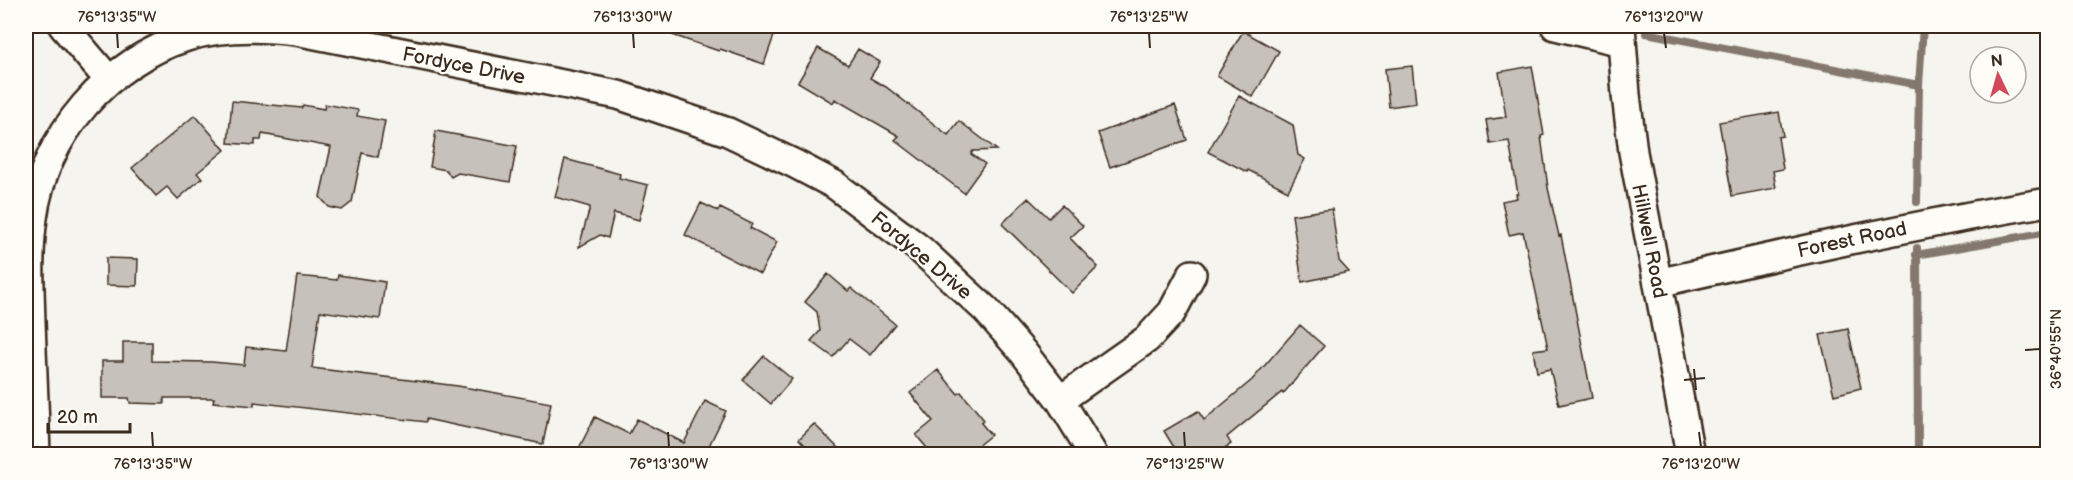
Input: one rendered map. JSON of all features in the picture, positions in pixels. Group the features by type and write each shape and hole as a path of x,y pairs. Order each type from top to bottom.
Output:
{"street":[{"path":"63,26 109,80"},
{"path":"1556,26 1621,34"},
{"name":"Fordyce Drive","path":"36,454 29,253 34,178 47,164 71,121 87,100 122,69 155,50 188,36 235,28 296,32 618,95 728,132 835,185 920,249 986,310 1023,352 1060,400 1093,454"},
{"name":"Hillwell Road","path":"1621,34 1633,152 1689,454"},
{"name":"Forest Road","path":"1658,283 1948,218 2048,202"},
{"path":"1060,400 1147,339 1172,312 1192,273"}],"building":[{"path":"656,26 763,26 776,30 764,64 655,29"},
{"path":"1243,31 1279,51 1253,97 1217,76"},
{"path":"818,48 848,65 858,49 880,62 870,78 886,87 948,135 959,121 997,150 973,151 971,154 985,164 964,193 895,140 899,136 835,99 833,103 798,82"},
{"path":"1412,66 1416,103 1389,107 1385,69"},
{"path":"1532,66 1544,135 1541,136 1548,188 1559,236 1561,235 1592,398 1559,405 1550,369 1537,372 1533,350 1548,348 1523,232 1509,235 1502,201 1517,198 1516,194 1518,194 1509,141 1490,144 1486,120 1506,117 1499,72"},
{"path":"1239,96 1293,125 1298,155 1305,159 1288,191 1208,152"},
{"path":"232,101 302,108 303,105 324,109 325,104 358,110 357,116 385,121 378,157 362,153 352,202 342,210 329,207 320,197 331,147 262,134 261,140 255,140 255,145 228,143"},
{"path":"1175,105 1187,140 1110,167 1098,133"},
{"path":"1779,112 1783,136 1778,137 1783,169 1773,171 1776,188 1732,196 1719,122"},
{"path":"195,115 225,150 197,173 202,178 178,199 167,187 156,196 132,168"},
{"path":"436,131 517,146 510,182 458,173 451,177 446,170 430,167"},
{"path":"565,159 620,174 619,178 648,185 639,220 614,213 608,238 600,235 579,247 590,207 555,197"},
{"path":"1028,198 1049,218 1062,205 1083,226 1070,238 1098,267 1072,293 1002,224"},
{"path":"701,203 718,211 720,208 752,224 750,228 777,242 760,274 685,235"},
{"path":"1332,209 1339,261 1349,272 1302,282 1292,215"},
{"path":"106,258 138,259 137,286 106,285"},
{"path":"828,274 848,291 851,288 895,324 870,355 849,339 833,357 811,341 820,331 817,312 805,302"},
{"path":"338,275 385,282 380,319 320,311 312,368 458,386 551,403 543,444 426,419 426,422 254,402 254,406 213,402 214,398 164,398 164,404 130,403 129,398 102,398 102,361 123,361 123,342 152,342 152,361 244,365 246,347 286,351 297,276 337,280"},
{"path":"1300,325 1324,346 1283,394 1282,392 1227,437 1231,444 1215,454 1178,454 1164,431 1198,411 1204,420 1252,380"},
{"path":"1848,329 1861,388 1834,395 1820,335"},
{"path":"764,356 792,379 771,404 743,380"},
{"path":"938,370 958,394 961,392 984,420 981,423 991,435 967,454 932,454 916,435 933,421 910,393"},
{"path":"705,401 726,411 705,454 576,454 595,417 629,434 637,419 684,443"},
{"path":"814,424 844,454 814,454 799,439"}],"waterway":[{"path":"1917,202 1919,85 1923,26"},
{"path":"1646,33 1919,85"},
{"path":"1916,255 2048,232"},
{"path":"1917,248 1918,454"}]}
